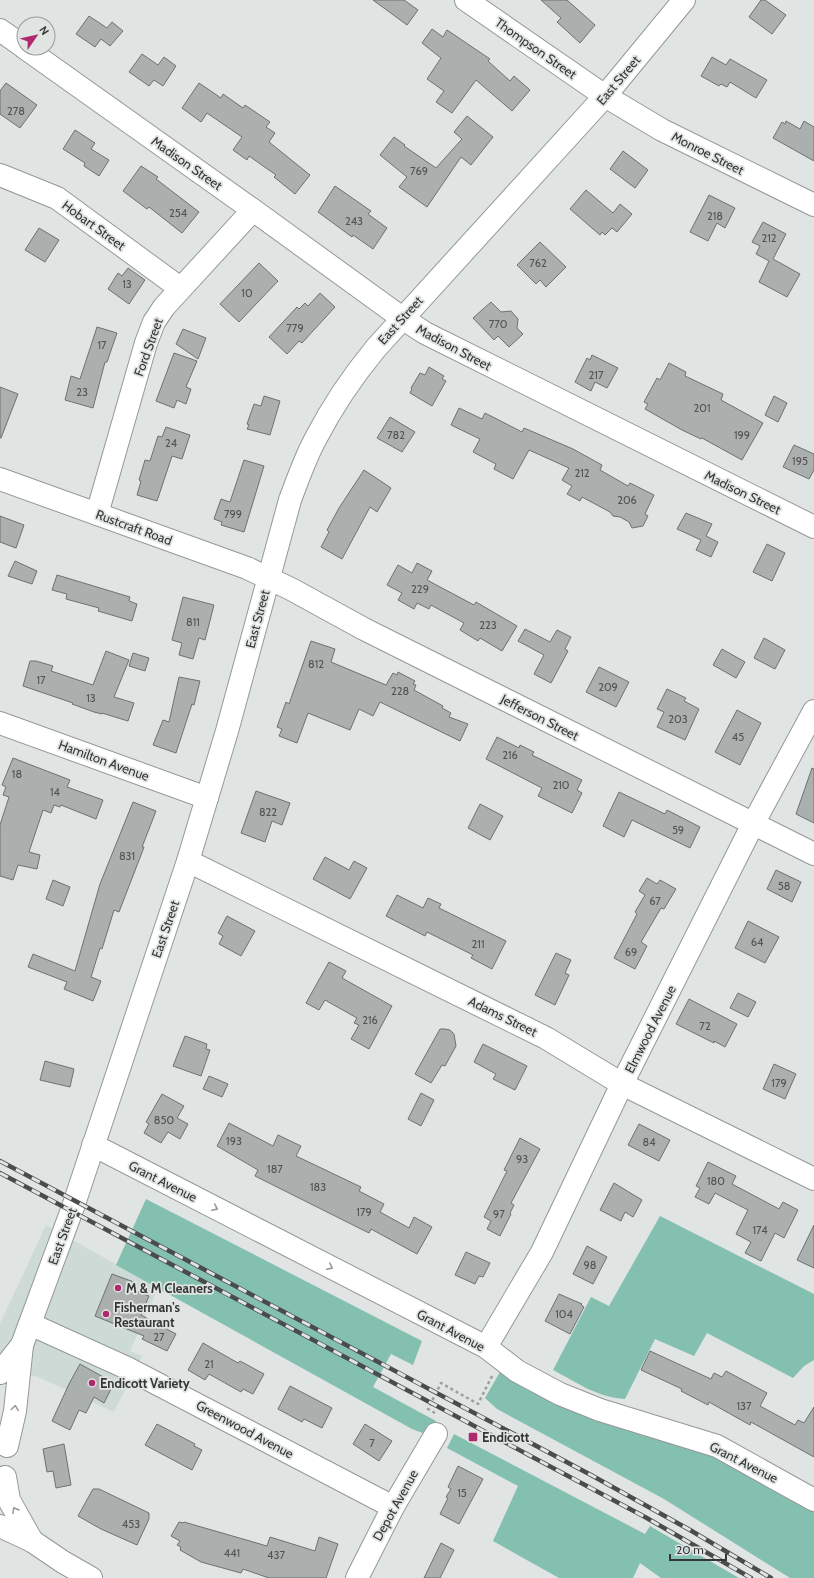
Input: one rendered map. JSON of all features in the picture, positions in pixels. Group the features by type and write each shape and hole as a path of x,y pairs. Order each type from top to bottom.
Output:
{"street":[{"name":"Thompson Street","path":"466,0 605,96"},
{"name":"East Street","path":"32,1541 10,1500 3,1481 9,1462 4,1440 15,1411 22,1345 73,1208 188,861 237,696 290,500 315,438 354,375 402,318 605,96 684,0"},
{"name":"Madison Street","path":"0,30 16,42"},
{"name":"Madison Street","path":"35,56 253,210 402,318 452,347 814,527"},
{"name":"Monroe Street","path":"605,96 662,130 814,205"},
{"name":"Hobart Street","path":"0,175 57,198 180,288"},
{"name":"Ford Street","path":"96,514 146,343 154,322 160,312 180,288 253,210"},
{"name":"Rustcraft Road","path":"0,479 247,568 268,578"},
{"name":"Jefferson Street","path":"268,578 378,636 814,854"},
{"name":"Elmwood Avenue","path":"486,1347 542,1252 622,1084 753,824 814,711"},
{"name":"Hamilton Avenue","path":"0,723 207,798"},
{"name":"Adams Street","path":"188,861 546,1038 622,1084 814,1179"},
{"name":"Grant Avenue","path":"93,1145 486,1347 517,1371 560,1394 600,1410 717,1446 814,1500"},
{"name":"Greenwood Avenue","path":"30,1324 127,1368 393,1507"},
{"name":"East Street","path":"0,1373 22,1345"},
{"name":"Depot Avenue","path":"357,1578 393,1507 438,1425"},
{"path":"0,1526 32,1541 63,1562 91,1578"}],"path":[{"path":"438,1425 428,1409 441,1383 478,1404 480,1400"}],"shaded area":[{"path":"46,1225 158,1288 130,1351 142,1356 114,1412 36,1376 0,1377 0,1324"}],"green space":[{"path":"146,1199 422,1341 413,1365 391,1354 373,1387 436,1421 428,1435 412,1429 116,1265"},
{"path":"660,1216 814,1294 814,1360 804,1366 793,1378 707,1333 694,1356 655,1339 625,1399 615,1398 596,1392 553,1370 591,1297 609,1306"},
{"path":"504,1365 673,1441 714,1457 814,1511 814,1578 790,1578 664,1499 497,1409 485,1398"},
{"path":"454,1434 645,1534 650,1526 739,1578 661,1578 640,1563 633,1578 559,1578 493,1541 518,1486 447,1448"}],"building":[{"path":"373,0 404,0 418,10 407,25"},
{"path":"541,0 567,0 595,25 580,43 557,22 561,18"},
{"path":"761,0 765,0 786,15 772,34 749,17"},
{"path":"89,16 107,28 112,22 123,31 110,46 101,39 95,47 76,34"},
{"path":"432,29 443,37 447,30 490,59 488,61 510,81 514,76 530,90 512,111 476,80 452,113 436,102 444,91 427,79 441,58 422,43"},
{"path":"142,54 158,65 164,57 176,66 163,86 154,80 149,86 129,72"},
{"path":"712,57 726,65 730,59 767,80 756,98 730,82 727,87 721,84 719,86 701,76"},
{"path":"6,83 37,105 20,128 0,114 0,91"},
{"path":"199,83 221,98 223,94 243,108 245,105 270,122 266,127 275,133 269,142 310,175 295,194 274,177 276,175 249,156 247,160 233,150 242,137 207,113 201,122 182,108"},
{"path":"467,116 493,137 471,165 461,157 427,207 399,187 407,177 380,155 394,137 405,145 404,146 436,168 462,139 454,132"},
{"path":"786,121 800,129 804,121 814,127 814,161 773,138 782,122 785,124"},
{"path":"75,130 95,143 91,149 109,160 99,176 84,166 85,163 63,149"},
{"path":"623,151 648,170 635,188 610,169"},
{"path":"141,166 158,177 156,179 199,212 182,233 149,207 147,209 123,191"},
{"path":"335,186 371,211 368,214 387,228 373,249 353,235 352,237 318,212"},
{"path":"586,190 613,213 620,204 632,214 617,232 612,228 605,235 602,232 600,235 570,209"},
{"path":"709,195 735,208 725,228 717,223 708,241 690,232"},
{"path":"763,222 786,234 773,259 800,274 787,297 759,282 769,261 756,254 760,246 752,242"},
{"path":"39,228 59,240 45,262 25,250"},
{"path":"540,242 566,267 546,287 540,280 536,284 517,265"},
{"path":"259,263 278,281 239,322 220,304"},
{"path":"128,268 145,280 129,304 108,289 118,273 122,276"},
{"path":"320,293 335,307 302,343 299,341 287,354 269,337 297,307 299,309 305,303 308,306"},
{"path":"491,302 501,312 511,311 518,319 517,328 523,334 509,347 498,336 494,340 473,318"},
{"path":"97,327 117,333 107,362 105,362 93,408 65,400 71,376 80,379"},
{"path":"183,329 206,338 198,359 176,344"},
{"path":"174,353 197,361 186,387 191,389 186,404 177,400 174,408 156,401"},
{"path":"592,355 618,368 607,388 595,382 591,391 575,382 587,358 590,360"},
{"path":"669,363 686,372 685,376 723,394 721,400 763,423 742,460 702,438 701,439 682,430 645,409 648,404 644,402 657,378 660,380"},
{"path":"429,367 444,376 442,379 446,381 432,406 410,393 411,388 420,373 425,375"},
{"path":"0,387 18,394 1,438 0,438"},
{"path":"264,396 280,401 270,435 247,429 249,425 247,424 254,404 261,406"},
{"path":"774,396 787,403 778,422 765,415"},
{"path":"459,408 482,419 485,413 522,432 524,428 573,449 602,465 600,470 628,486 630,483 654,495 645,514 648,516 643,526 632,528 629,522 620,517 613,516 610,512 582,497 580,501 567,494 572,486 562,480 569,468 529,450 513,479 494,469 496,464 473,452 480,439 451,425"},
{"path":"390,417 415,432 402,452 377,438"},
{"path":"166,427 190,435 182,459 172,456 157,501 137,495 141,481 139,480 145,460 150,461 158,436 162,437"},
{"path":"794,445 814,454 814,470 809,479 783,467"},
{"path":"244,460 264,466 244,532 221,525 222,522 214,519 221,499 230,502"},
{"path":"364,470 391,488 377,512 370,507 342,559 321,547 329,532 327,530 339,508"},
{"path":"686,513 712,524 706,536 718,542 711,557 696,550 701,540 677,529"},
{"path":"0,516 24,525 16,548 0,542"},
{"path":"767,544 785,553 772,581 753,572"},
{"path":"15,561 37,571 32,584 8,576"},
{"path":"417,563 432,571 427,580 474,605 476,602 517,626 502,651 480,638 478,641 460,630 464,623 431,605 429,609 417,603 414,609 398,600 402,593 387,585 398,565 412,573"},
{"path":"57,575 130,597 129,601 137,604 132,621 98,611 99,608 66,599 67,594 52,590"},
{"path":"183,597 214,605 205,640 199,638 193,659 179,655 182,643 172,640"},
{"path":"525,629 550,642 557,630 571,637 565,649 568,651 551,683 534,674 544,655 518,641"},
{"path":"764,638 785,650 775,669 754,658"},
{"path":"311,641 335,649 331,662 386,685 393,673 397,675 398,672 415,681 413,684 416,685 414,690 443,706 442,708 451,713 449,717 468,724 460,741 380,702 373,716 359,709 350,730 308,713 297,743 279,736 282,729 277,727 286,702 289,704"},
{"path":"722,649 745,662 736,678 713,665"},
{"path":"106,651 129,660 114,697 134,703 128,721 94,712 72,704 73,703 23,686 30,661 36,661 53,666 51,671 93,685"},
{"path":"133,653 149,658 145,671 129,666"},
{"path":"599,667 629,682 616,707 586,692"},
{"path":"179,677 200,681 194,705 192,704 176,753 153,745 163,720 169,722"},
{"path":"667,689 686,698 684,701 699,709 685,740 657,727 664,712 657,709"},
{"path":"737,710 761,723 740,765 715,752"},
{"path":"497,737 519,748 520,745 534,752 532,755 582,780 577,790 582,793 572,813 538,796 542,788 486,759"},
{"path":"13,758 70,780 67,787 103,800 96,819 61,805 60,807 54,805 51,813 43,810 29,852 40,855 37,869 18,865 13,880 0,876 0,825 9,797 3,795 6,787 2,785"},
{"path":"812,768 814,769 814,823 796,814"},
{"path":"256,791 290,803 282,825 272,821 265,842 241,833"},
{"path":"619,792 665,814 667,810 700,827 690,848 632,820 624,837 603,826"},
{"path":"133,802 156,811 119,912 114,910 102,949 100,948 91,977 101,981 93,1001 64,989 67,982 28,967 33,954 75,971 100,884"},
{"path":"480,804 503,816 490,840 468,828"},
{"path":"325,857 349,870 354,861 367,868 350,899 313,879"},
{"path":"776,870 801,882 792,902 767,889"},
{"path":"647,878 657,884 660,880 676,889 664,909 661,908 641,942 647,946 635,969 614,958 637,914 635,912 645,895 639,891"},
{"path":"53,880 70,887 63,906 46,899"},
{"path":"397,895 423,908 428,898 441,904 439,908 506,941 492,969 471,958 473,955 427,932 425,936 386,916"},
{"path":"227,916 255,931 241,956 219,944 223,936 218,933"},
{"path":"748,921 779,937 765,963 735,948"},
{"path":"556,953 571,960 565,973 569,975 555,1005 535,995"},
{"path":"329,962 346,971 342,978 392,1006 369,1049 351,1039 359,1025 354,1023 357,1018 325,1000 319,1010 306,1003"},
{"path":"738,993 756,1002 748,1017 730,1008"},
{"path":"689,999 737,1024 725,1047 676,1024"},
{"path":"440,1029 450,1030 454,1034 456,1046 445,1066 442,1065 431,1083 415,1074"},
{"path":"185,1036 207,1044 206,1049 210,1050 201,1076 173,1066"},
{"path":"483,1044 527,1066 515,1090 493,1079 496,1074 474,1062"},
{"path":"45,1061 74,1069 70,1087 40,1080"},
{"path":"774,1064 796,1074 785,1099 763,1089"},
{"path":"209,1076 228,1084 222,1097 203,1089"},
{"path":"421,1093 434,1100 421,1126 408,1119"},
{"path":"162,1094 184,1106 177,1118 188,1124 180,1139 168,1132 161,1143 144,1133 149,1124 146,1122"},
{"path":"229,1123 273,1146 278,1135 301,1146 296,1156 361,1187 359,1191 384,1204 380,1212 409,1228 414,1217 432,1227 417,1254 371,1229 369,1233 255,1176 258,1170 217,1146"},
{"path":"639,1124 670,1140 659,1161 628,1145"},
{"path":"520,1138 540,1149 511,1203 514,1205 510,1213 511,1214 500,1236 487,1229 491,1221 484,1217 507,1171 504,1170"},
{"path":"708,1162 736,1176 732,1184 779,1209 783,1202 798,1210 784,1238 775,1233 761,1261 745,1253 751,1242 736,1234 748,1210 715,1193 709,1204 695,1197 700,1188 696,1186"},
{"path":"614,1183 642,1200 633,1217 625,1212 621,1221 600,1210"},
{"path":"814,1225 814,1268 797,1260"},
{"path":"587,1246 607,1257 593,1284 573,1274"},
{"path":"466,1252 490,1263 483,1277 479,1276 475,1284 455,1275"},
{"path":"112,1274 134,1282 131,1289 149,1296 141,1315 176,1334 167,1351 142,1339 144,1336 95,1316"},
{"path":"559,1294 582,1304 581,1305 584,1307 570,1334 545,1321"},
{"path":"203,1343 238,1363 240,1361 264,1374 253,1394 243,1389 241,1392 209,1374 205,1380 188,1370"},
{"path":"650,1351 711,1379 714,1373 722,1377 726,1371 767,1393 760,1406 795,1425 798,1420 804,1423 814,1407 814,1457 751,1422 750,1425 709,1402 708,1405 681,1391 682,1389 641,1370"},
{"path":"80,1364 114,1383 104,1403 94,1397 86,1413 79,1410 70,1430 52,1421"},
{"path":"290,1386 332,1408 322,1428 304,1419 302,1422 278,1409"},
{"path":"157,1424 195,1444 194,1446 202,1450 192,1470 145,1445"},
{"path":"365,1424 392,1441 379,1461 353,1444"},
{"path":"64,1444 71,1485 56,1488 53,1471 47,1472 43,1449"},
{"path":"458,1466 483,1479 459,1524 440,1514 448,1498 446,1497 451,1489 448,1487"},
{"path":"93,1489 99,1489 149,1513 149,1519 137,1545 101,1529 78,1516"},
{"path":"179,1522 184,1522 267,1546 270,1537 315,1551 319,1537 338,1544 326,1578 269,1578 243,1569 241,1573 201,1562 180,1550 181,1547 177,1545 180,1541 171,1536"},
{"path":"441,1543 454,1550 440,1578 424,1578"}],"railway":[{"path":"0,1161 591,1475 690,1530 771,1578"},
{"path":"0,1173 645,1517 751,1578"}],"place":[{"name":"M & M Cleaners","path":"118,1288"},
{"name":"Fisherman's Restaurant","path":"106,1314"},
{"name":"Endicott Variety","path":"92,1383"},
{"name":"Endicott","path":"473,1437"}]}
